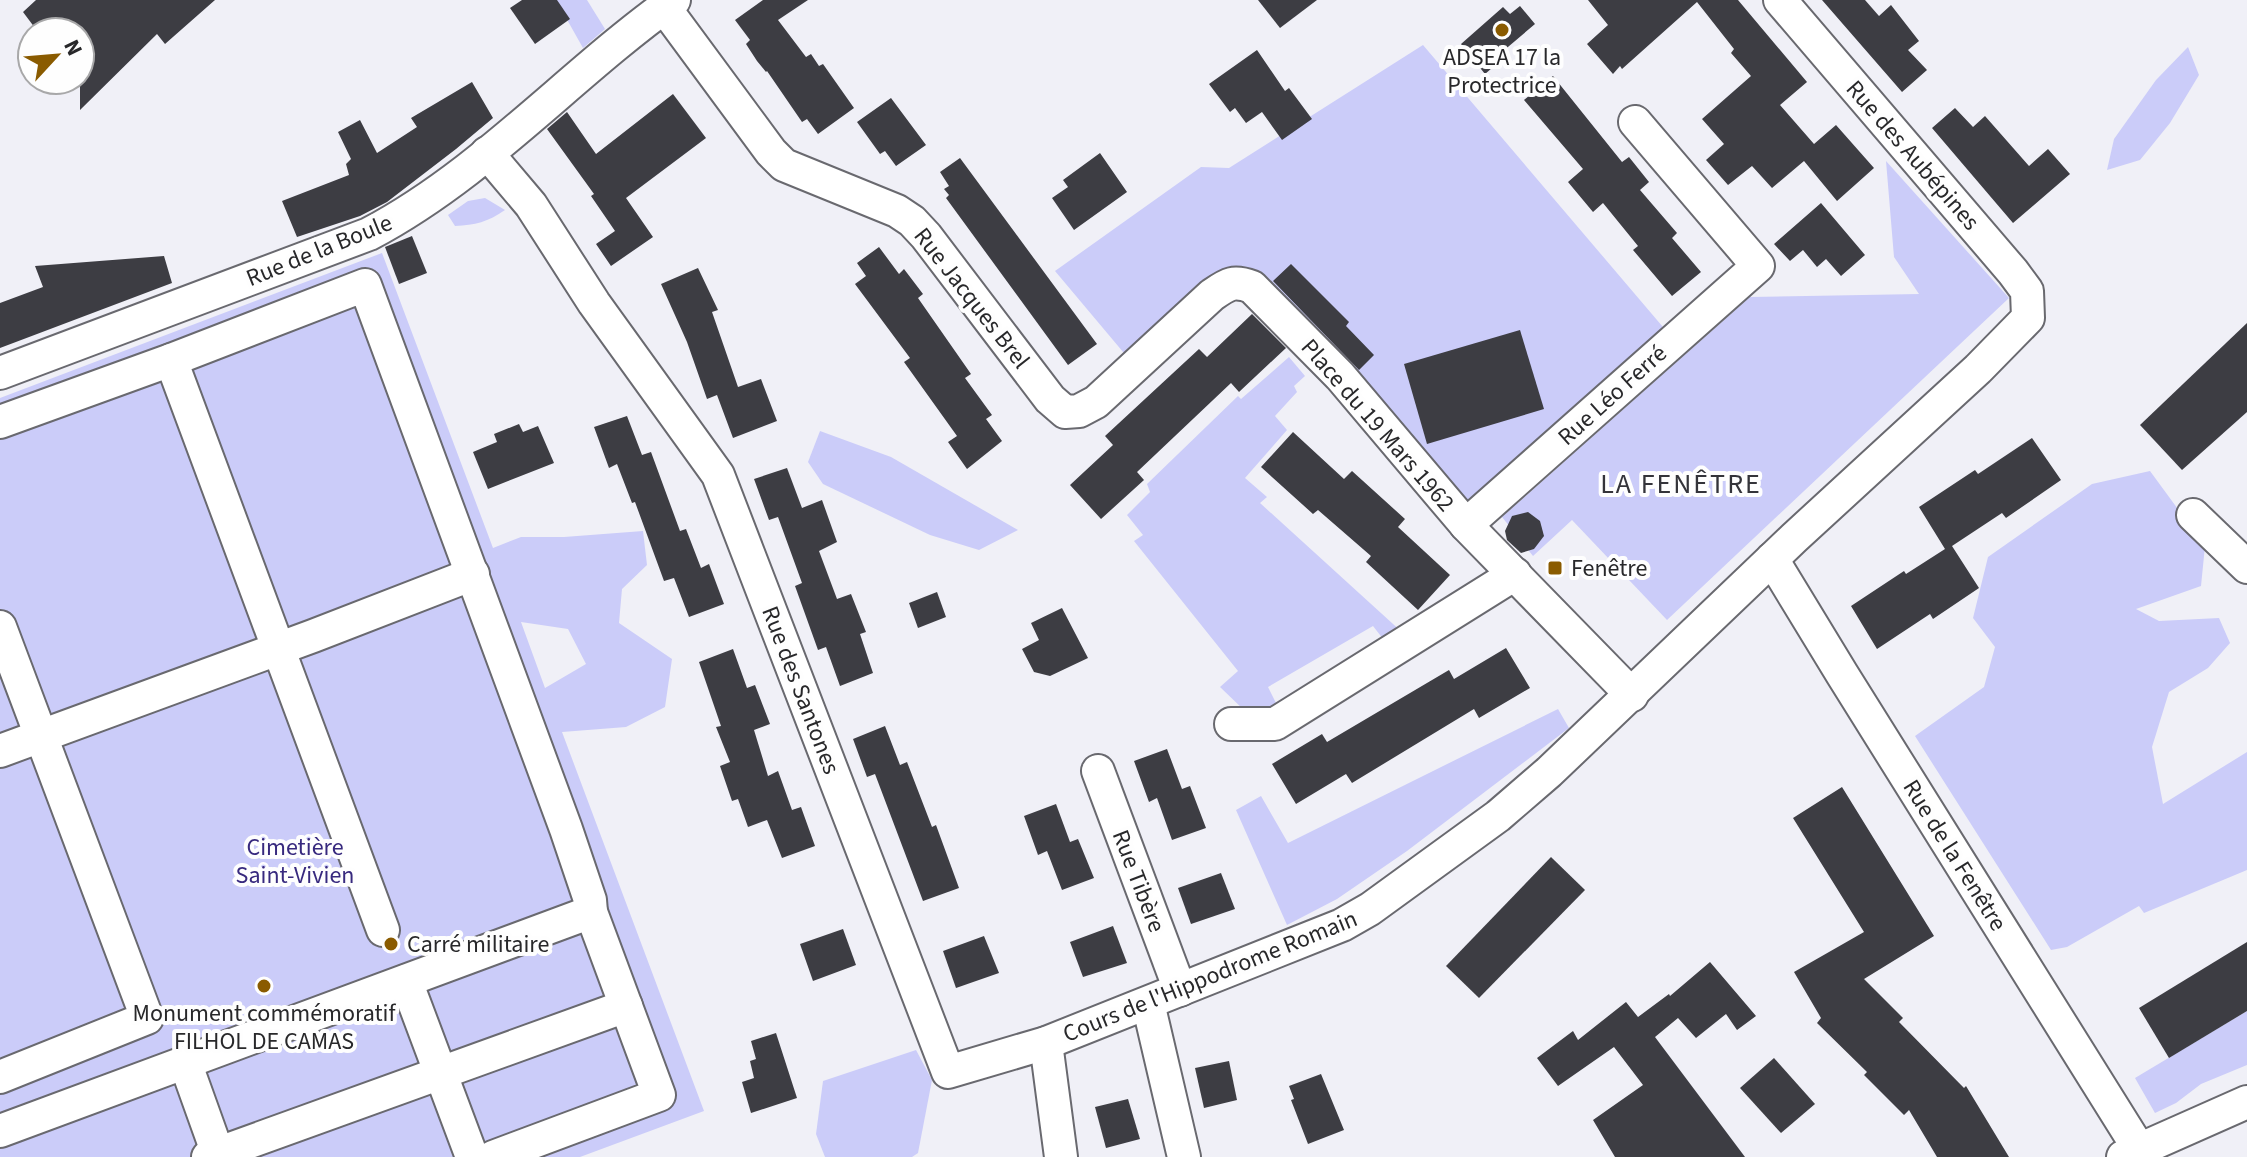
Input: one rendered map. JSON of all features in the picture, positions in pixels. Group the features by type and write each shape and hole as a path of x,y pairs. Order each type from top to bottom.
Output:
{"street":[{"name":"Rue des Aubépines","path":"1780,0 2013,272 2027,291 2028,318"},
{"name":"Rue de la Boule","path":"0,373 369,234 405,215 487,153 610,49 669,4"},
{"name":"Rue Jacques Brel","path":"669,4 771,152 784,165 897,211 912,221 1050,399 1065,412 1079,411 1096,402 1212,295 1226,285 1238,282"},
{"name":"Rue Léo Ferré","path":"1466,525 1758,266 1635,122"},
{"name":"Rue des Santones","path":"487,153 531,205 594,303 718,475 948,1072 1046,1043"},
{"name":"Place du 19 Mars 1962","path":"1238,282 1252,287 1340,376 1466,525 1632,695"},
{"path":"0,422 365,285 577,858 591,912 659,1095 493,1157"},
{"name":"Cours de l'Hippodrome Romain","path":"1046,1043 1347,923 1498,816 1632,695 1772,559 1978,369 2028,318"},
{"path":"171,360 383,930"},
{"path":"2193,515 2247,567"},
{"name":"Rue de la Fenêtre","path":"1772,559 2132,1154"},
{"path":"0,751 473,574"},
{"path":"1231,724 1275,724 1515,574"},
{"path":"0,627 147,1018 0,1077"},
{"name":"Rue Tibère","path":"1098,771 1180,990"},
{"path":"0,1131 591,912"},
{"path":"406,981 472,1157"},
{"path":"1148,1003 1184,1157"},
{"path":"185,1062 215,1156 626,1006"},
{"path":"1046,1043 1061,1157"},
{"path":"2132,1154 2247,1102"}],"green space":[{"path":"556,0 587,0 605,29 583,48"},
{"path":"1423,45 1674,340 1466,525 1238,282 1134,365 1055,271 1201,167 1229,168"},
{"path":"2188,47 2199,75 2170,123 2140,160 2107,170 2114,139 2156,80"},
{"path":"1886,161 2009,298 1667,620 1572,520 1533,556 1502,517 1750,297 1919,294 1894,257"},
{"path":"485,198 505,210 481,222 455,226 448,215 468,201"},
{"name":"Cimetière Saint-Vivien","path":"382,253 493,548 521,537 643,531 647,565 622,589 619,623 672,659 665,707 626,727 562,732 704,1111 580,1157 0,1157 0,398","holes":["521,622 568,629 586,664 545,688"]},
{"path":"1289,357 1305,376 1294,386 1297,392 1275,416 1287,430 1245,478 1267,497 1260,503 1404,634 1387,644 1373,626 1268,687 1279,709 1245,711 1220,687 1238,671 1134,541 1143,535 1127,515 1150,492 1147,484 1238,396 1241,399"},
{"path":"820,431 891,457 1018,530 979,550 930,535 823,484 808,462"},
{"path":"2150,471 2205,546 2201,586 2136,609 2159,621 2219,618 2230,643 2208,668 2169,692 2152,747 2163,804 2247,752 2247,870 2144,913 2139,906 2067,947 2051,950 1915,736 1984,687 1995,647 1973,618 1988,557 2092,484"},
{"path":"1558,709 1569,728 1407,851 1337,899 1287,925 1236,810 1261,796 1288,843"},
{"path":"2247,1011 2247,1065 2201,1084 2176,1103 2155,1113 2135,1078"},
{"path":"916,1050 932,1080 918,1153 912,1157 825,1157 816,1134 823,1081"}],"building":[{"path":"36,0 215,0 165,44 157,34 96,94 96,16 26,16 23,12"},
{"path":"522,0 557,0 570,19 535,44 510,8"},
{"path":"763,0 808,0 778,20 806,57 811,54 819,66 823,64 854,108 818,134 807,119 802,122 757,61 746,44 750,40 735,20"},
{"path":"1258,0 1317,0 1280,28"},
{"path":"1588,0 1738,0 1807,82 1780,105 1814,144 1836,125 1874,168 1837,201 1804,161 1772,188 1752,166 1728,185 1706,160 1724,144 1702,119 1751,76 1731,53 1734,49 1697,2 1613,74 1587,44 1608,25"},
{"path":"1822,0 1865,0 1879,16 1891,5 1919,41 1908,50 1927,70 1902,92"},
{"name":"ADSEA 17 la Protectrice","path":"1520,6 1535,24 1502,52 1506,56 1485,74 1461,44 1503,7 1510,14"},
{"path":"1257,50 1285,91 1289,88 1312,119 1282,140 1262,112 1246,123 1235,108 1230,112 1209,84"},
{"path":"1553,76 1622,162 1629,157 1649,182 1640,190 1677,233 1672,238 1701,272 1672,296 1633,250 1638,246 1603,203 1593,212 1568,182 1583,169 1524,100"},
{"path":"472,82 493,118 387,202 360,216 297,237 282,201 349,175 346,164 351,159 338,132 360,120 377,153 417,127 411,118"},
{"path":"673,94 706,138 626,198 653,237 611,266 596,244 615,231 591,196 594,194 547,129 567,112 596,154"},
{"path":"80,96 94,96 80,110"},
{"path":"891,98 926,145 896,166 885,151 880,154 857,122"},
{"path":"1955,108 1973,127 1985,116 2029,166 2048,149 2070,174 2013,223 1932,128"},
{"path":"1100,153 1127,192 1074,230 1052,198 1068,187 1063,180"},
{"path":"960,158 1097,344 1068,365 946,198 949,195 944,189 949,186 940,172"},
{"path":"1821,203 1865,255 1841,276 1826,259 1817,267 1803,250 1790,261 1774,244"},
{"path":"412,236 427,273 399,284 385,247"},
{"path":"879,247 899,274 904,269 923,294 918,298 971,374 965,378 992,415 986,419 1002,441 967,469 948,442 957,436 904,362 910,358 855,284 866,276 857,263"},
{"path":"164,256 172,283 0,348 0,303 43,287 35,266"},
{"path":"1291,264 1349,322 1346,326 1374,355 1359,370 1273,281"},
{"path":"698,268 718,310 712,312 738,387 761,379 777,421 733,438 717,395 707,399 687,342 661,284"},
{"path":"1252,314 1286,348 1239,392 1231,383 1137,472 1144,480 1101,519 1070,485 1113,445 1105,436 1199,349 1207,357"},
{"path":"2247,323 2247,412 2182,470 2140,425"},
{"path":"1520,330 1544,409 1427,444 1404,364"},
{"path":"627,416 642,455 651,452 680,531 686,529 701,568 709,564 724,604 689,617 674,578 664,581 635,502 632,503 617,464 609,468 594,427"},
{"path":"519,424 523,432 538,426 554,463 488,489 473,452 497,442 494,434"},
{"path":"1293,432 1344,479 1352,471 1405,519 1398,527 1450,575 1418,610 1366,562 1371,556 1318,510 1313,514 1261,467"},
{"path":"2032,438 2061,480 2006,518 2002,513 1952,546 1979,588 1933,619 1930,614 1877,649 1851,606 1904,571 1906,574 1945,549 1919,507 1975,470 1978,474"},
{"path":"787,468 802,508 822,500 837,542 819,551 837,599 851,594 866,632 860,634 873,673 840,686 826,647 818,650 795,586 802,583 778,517 769,520 754,479"},
{"path":"1528,512 1540,521 1544,536 1534,549 1521,553 1507,540 1505,531 1512,516"},
{"path":"937,592 946,617 918,628 909,603"},
{"path":"1062,608 1088,658 1050,676 1034,672 1022,649 1039,640 1031,623"},
{"path":"1506,648 1530,688 1479,718 1474,709 1352,783 1346,774 1296,804 1272,764 1322,734 1327,742 1449,670 1454,679"},
{"path":"733,649 747,688 755,685 770,724 754,730 768,776 778,771 792,810 801,807 815,846 782,858 767,820 748,827 738,799 732,801 720,766 730,762 716,727 721,726 699,662"},
{"path":"885,726 900,765 907,762 932,827 936,825 959,888 923,901 875,774 867,777 853,739"},
{"path":"1167,749 1182,789 1190,786 1206,828 1172,840 1157,798 1149,802 1134,761"},
{"path":"1842,787 1934,936 1864,979 1903,1018 1899,1022 1964,1088 1966,1086 2009,1157 1937,1157 1909,1110 1904,1115 1864,1075 1867,1072 1817,1023 1821,1018 1794,972 1864,932 1793,818"},
{"path":"1056,804 1070,842 1078,839 1094,878 1062,890 1047,851 1038,855 1024,816"},
{"path":"1551,857 1585,890 1479,998 1446,966"},
{"path":"1221,873 1235,909 1191,924 1178,888"},
{"path":"1113,926 1127,963 1083,977 1070,942"},
{"path":"843,929 856,965 813,981 800,944"},
{"path":"984,936 999,973 956,988 943,951"},
{"path":"2247,942 2247,1011 2169,1058 2139,1008"},
{"path":"1710,962 1756,1016 1737,1030 1726,1014 1696,1038 1678,1018 1655,1037 1745,1157 1615,1157 1593,1120 1643,1085 1614,1047 1558,1086 1537,1058 1573,1031 1578,1040 1626,1002 1638,1017 1670,996"},
{"path":"776,1033 797,1098 751,1113 742,1082 754,1078 750,1061 756,1059 751,1041"},
{"path":"1774,1058 1815,1104 1781,1133 1740,1088"},
{"path":"1229,1061 1237,1100 1204,1108 1195,1068"},
{"path":"1321,1074 1344,1130 1308,1144 1291,1100 1294,1099 1289,1086"},
{"path":"1128,1099 1140,1139 1106,1148 1095,1107"}],"place":[{"name":"ADSEA 17 la Protectrice","path":"1502,30"},
{"name":"Fenêtre","path":"1555,568"},
{"name":"Carré militaire","path":"391,944"},
{"name":"Monument commémoratif FILHOL DE CAMAS","path":"264,986"}],"district":[{"name":"LA FENÊTRE","path":"1681,483"}]}
